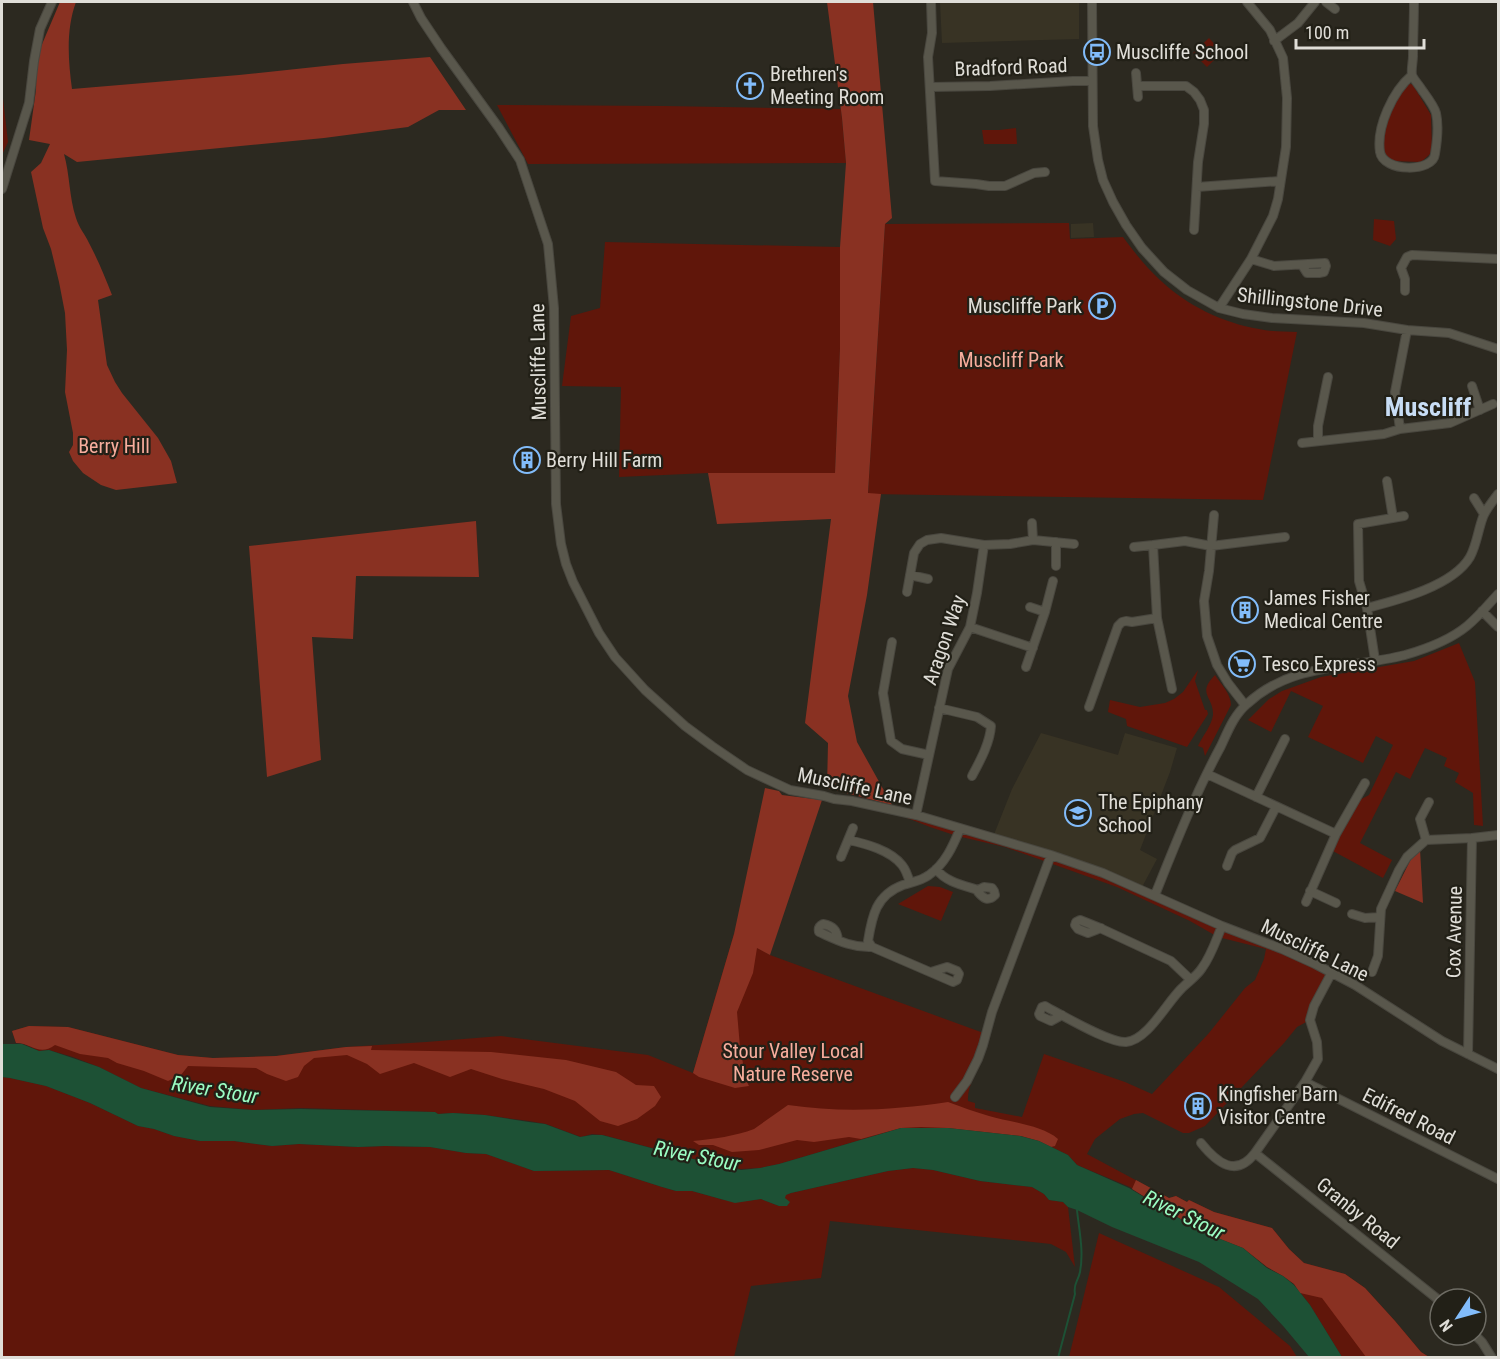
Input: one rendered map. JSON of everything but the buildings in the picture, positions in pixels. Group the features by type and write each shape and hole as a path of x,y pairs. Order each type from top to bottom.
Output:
{"street":[{"path":"2,189 29,103 40,29 52,2"},
{"name":"Muscliffe Lane","path":"414,2 421,18 441,48 520,160 548,244 554,308 555,488 561,544 569,572 580,597 599,633 627,671 671,714 703,740 747,770 790,790 916,815 1103,873 1332,972 1442,1041 1498,1069"},
{"name":"Bradford Road","path":"931,2 932,33 928,57 935,184 1005,186 1034,173 1045,172"},
{"name":"Shillingstone Drive","path":"1092,2 1093,126 1103,180 1113,202 1142,248 1164,272 1187,290 1219,308 1243,314 1272,318 1364,323 1407,330 1449,333 1498,349"},
{"path":"1219,308 1251,259 1273,216 1286,147 1287,98 1283,58 1270,30 1247,2"},
{"path":"1274,40 1298,23 1316,2"},
{"path":"1326,2 1335,9"},
{"path":"1412,75 1404,82 1381,124 1380,152 1387,163 1394,166 1421,167 1431,163 1435,158 1436,112 1412,75 1414,2"},
{"path":"1136,73 1138,97"},
{"name":"Bradford Road","path":"931,87 1092,81"},
{"path":"1137,86 1186,86 1194,92 1204,110 1194,230"},
{"path":"1197,188 1280,181"},
{"path":"1405,291 1405,279 1401,268 1407,256 1498,260"},
{"path":"1251,259 1274,266 1302,264"},
{"path":"1400,429 1395,392 1407,330"},
{"path":"1318,441 1318,426 1328,377"},
{"path":"1472,386 1480,410"},
{"path":"1302,443 1384,434 1400,429 1450,423 1493,404"},
{"path":"1388,481 1393,518"},
{"path":"1367,608 1407,597 1444,581 1459,570 1469,559 1476,544 1484,514 1498,494"},
{"path":"1474,498 1484,514"},
{"path":"1214,515 1204,601 1208,636 1217,665 1245,705"},
{"path":"1375,660 1367,608 1359,581 1358,524 1404,516"},
{"path":"1032,523 1033,540"},
{"path":"1134,547 1185,542 1211,546 1285,537"},
{"path":"907,592 914,553 920,544 927,540 941,538 984,545 1033,540 1074,544"},
{"path":"1056,542 1056,566"},
{"name":"Aragon Way","path":"916,815 948,669 970,627 984,545"},
{"path":"1153,545 1157,618 1172,689"},
{"path":"910,575 928,579"},
{"path":"1026,667 1053,581"},
{"path":"1155,896 1175,844 1207,774 1232,722 1245,705 1275,683 1300,673 1404,655 1445,640 1466,627 1498,594"},
{"path":"1030,607 1045,612"},
{"path":"1482,611 1498,627"},
{"path":"1089,707 1118,626 1126,621 1157,618"},
{"path":"970,627 1033,648"},
{"path":"892,642 883,693 891,741 902,749 929,755"},
{"path":"939,708 977,717 991,726"},
{"path":"991,726 999,722"},
{"path":"972,776 980,761 991,726"},
{"path":"1256,797 1285,739"},
{"path":"1207,774 1336,834"},
{"path":"1306,902 1336,834 1365,783"},
{"path":"1426,840 1420,819 1429,802"},
{"path":"1227,866 1235,850 1260,838 1276,807"},
{"path":"841,857 854,828"},
{"path":"872,947 868,941 871,922 881,900 888,892 928,876 936,869 949,852 960,829"},
{"path":"1372,972 1378,956 1381,909 1407,857 1426,840 1498,836"},
{"name":"Cox Avenue","path":"1468,1054 1472,838"},
{"path":"849,840 866,844 895,858 902,865 910,883"},
{"path":"955,1097 967,1081 978,1059 992,1012 1051,855"},
{"path":"936,869 956,884 978,890"},
{"path":"1310,891 1336,903"},
{"path":"1352,914 1365,918 1380,917"},
{"path":"1062,1015 1111,1040 1126,1042 1142,1035 1169,1002 1197,975 1209,958 1222,926"},
{"path":"1101,928 1171,961 1191,980"},
{"path":"838,940 853,946 872,947 931,972"},
{"path":"1201,1143 1217,1161 1232,1167 1248,1162 1255,1153 1305,1082 1318,1059 1317,1042 1310,1020 1314,1006 1332,972"},
{"name":"Edifred Road","path":"1305,1082 1498,1179"},
{"name":"Granby Road","path":"1255,1153 1428,1291"}],"shaded area":[{"path":"940,2 1079,2 1079,39 942,43"},
{"path":"1093,223 1094,237 1071,238 1071,224"},
{"name":"The Epiphany School","path":"1041,733 1118,755 1125,733 1177,748 1140,850 1157,859 1141,889 993,837 1012,789"},
{"path":"2,1044 22,1044 39,1051 49,1050 99,1067 141,1088 210,1107 485,1115 545,1124 580,1137 602,1135 741,1170 779,1164 901,1128 948,1128 1020,1136 1039,1141 1068,1155 1077,1165 1129,1188 1187,1223 1205,1230 1210,1235 1243,1248 1267,1268 1294,1285 1310,1305 1342,1357 1309,1357 1258,1299 1199,1262 1112,1227 1068,1207 1063,1202 1049,1200 1032,1187 980,1181 933,1170 913,1168 888,1171 791,1193 785,1198 790,1202 787,1206 779,1206 761,1199 735,1203 692,1191 676,1191 609,1170 534,1171 486,1154 430,1147 299,1144 272,1146 234,1141 200,1141 138,1126 90,1103 46,1086 2,1077"}],"green space":[{"name":"Berry Hill","path":"60,2 76,2 69,45 72,89 430,57 466,110 439,110 408,127 324,138 77,162 64,154 76,218 112,295 98,300 107,365 122,393 158,438 171,461 177,483 116,490 101,485 83,473 69,452 73,445 73,433 65,392 67,350 65,313 31,172 41,163 50,144 29,140 36,90 37,56"},
{"path":"827,2 873,2 892,218 885,224 868,493 881,494 867,595 848,696 857,742 892,805 827,788 828,743 805,723 831,519 717,524 708,473 835,473 840,348 840,247 846,163"},
{"path":"1209,38 1222,52 1207,67 1193,53"},
{"path":"1405,84 1413,85 1431,115 1432,151 1421,162 1391,161 1383,152 1383,124"},
{"path":"2,90 8,142 2,155"},
{"path":"497,105 841,109 846,163 528,164"},
{"path":"1016,128 1017,144 984,144 982,130"},
{"path":"1374,219 1394,221 1396,239 1390,246 1373,240"},
{"name":"Muscliff Park","path":"1069,223 1070,239 1123,237 1160,280 1181,297 1206,312 1245,326 1269,331 1297,332 1263,500 868,494 885,224"},
{"path":"605,242 840,247 840,348 835,473 708,473 619,477 621,387 562,386 571,316 600,308"},
{"path":"476,521 479,577 356,576 353,639 312,637 321,760 267,777 249,546"},
{"path":"1459,643 1475,682 1483,826 1474,825 1473,793 1455,782 1459,773 1444,766 1447,758 1425,748 1410,779 1396,772 1360,843 1392,860 1383,878 1331,850 1354,803 1369,795 1393,745 1376,736 1363,763 1308,737 1323,706 1291,691 1271,732 1248,720 1269,699 1282,691 1321,677 1414,661"},
{"path":"1198,670 1195,681 1208,714 1187,747 1127,726 1126,719 1108,712 1110,700 1140,707 1165,703 1174,699 1183,692"},
{"path":"1215,675 1228,693 1231,705 1205,756 1203,748 1198,746 1213,715 1206,691"},
{"path":"765,788 779,791 782,795 822,800 770,955 757,948 753,973 737,1012 740,1047 749,1086 735,1088 693,1073 734,934"},
{"name":"Stour Valley Local Nature Reserve","path":"882,808 1051,855 1332,972 1310,1020 1297,1027 1205,1126 1189,1133 1183,1133 1143,1113 1134,1114 1120,1119 1095,1139 1087,1154 1169,1198 1176,1196 1214,1212 1272,1228 1304,1263 1345,1274 1365,1288 1421,1352 1429,1357 1342,1357 1310,1305 1294,1284 1243,1248 1210,1235 1205,1229 1187,1223 1130,1187 1077,1165 1068,1155 1039,1141 1021,1136 948,1128 901,1128 779,1164 741,1169 705,1162 603,1135 592,1134 581,1137 546,1124 485,1115 301,1108 253,1110 210,1106 141,1088 73,1057 49,1050 39,1051 22,1043 16,1043 12,1031 29,1026 68,1027 178,1055 213,1058 276,1056 346,1047 501,1036 648,1055 693,1073 734,934 770,955 989,1035 971,1085 968,1101 975,1103 975,1108 1022,1117 1044,1054 1125,1082 1152,1094 1209,1033 1245,988 1255,980 1264,959 1266,949 1218,937 1190,921 1117,887 1005,847 930,827"},
{"path":"1420,849 1423,903 1395,891 1411,859"},
{"path":"928,886 940,887 953,892 941,921 898,904"},
{"path":"29,1026 68,1027 178,1055 213,1058 276,1056 372,1046 371,1050 491,1052 566,1060 616,1072 636,1085 654,1086 661,1097 655,1106 637,1119 618,1126 600,1121 575,1101 544,1089 471,1069 450,1077 414,1063 380,1074 367,1064 347,1055 314,1058 304,1066 298,1077 286,1081 256,1068 188,1066 181,1075 168,1081 108,1058 80,1054 55,1045 40,1050 16,1043 12,1031"},
{"path":"2,1077 46,1086 90,1103 138,1126 200,1141 234,1141 272,1146 299,1144 430,1147 486,1154 534,1171 609,1170 676,1191 692,1191 724,1200 761,1199 779,1206 785,1195 791,1193 888,1171 913,1168 933,1170 980,1181 1032,1187 1049,1200 1063,1202 1068,1207 1075,1267 1066,1252 1051,1244 830,1221 821,1278 751,1286 734,1357 2,1357"},
{"path":"948,1102 989,1116 1043,1130 1058,1139 1055,1146 1051,1147 1021,1136 921,1127 901,1128 861,1139 849,1137 814,1142 797,1140 759,1150 732,1152 713,1145 699,1145 693,1141 754,1129 788,1105 868,1110"},
{"path":"1136,1180 1169,1198 1176,1196 1214,1212 1272,1228 1304,1263 1345,1274 1365,1288 1421,1352 1429,1357 1366,1357 1322,1298 1300,1293 1294,1284 1243,1248 1210,1235 1205,1229 1187,1223 1132,1189"},
{"path":"1099,1233 1219,1287 1290,1346 1297,1357 1069,1357"}],"waterway":[{"path":"1058,1358 1081,1264 1077,1210"}],"place":[{"name":"Muscliffe School","path":"1097,52"},
{"name":"Brethren's Meeting Room","path":"750,86"},
{"name":"Muscliffe Park","path":"1102,306"},
{"name":"Berry Hill Farm","path":"527,460"},
{"name":"James Fisher Medical Centre","path":"1245,610"},
{"name":"Tesco Express","path":"1242,664"},
{"name":"The Epiphany School","path":"1078,813"},
{"name":"Kingfisher Barn Visitor Centre","path":"1198,1106"}],"district":[{"name":"Muscliff","path":"1428,407"}],"water label":[{"name":"River Stour","path":"215,1090"},
{"name":"River Stour","path":"697,1156"},
{"name":"River Stour","path":"1184,1215"}]}
